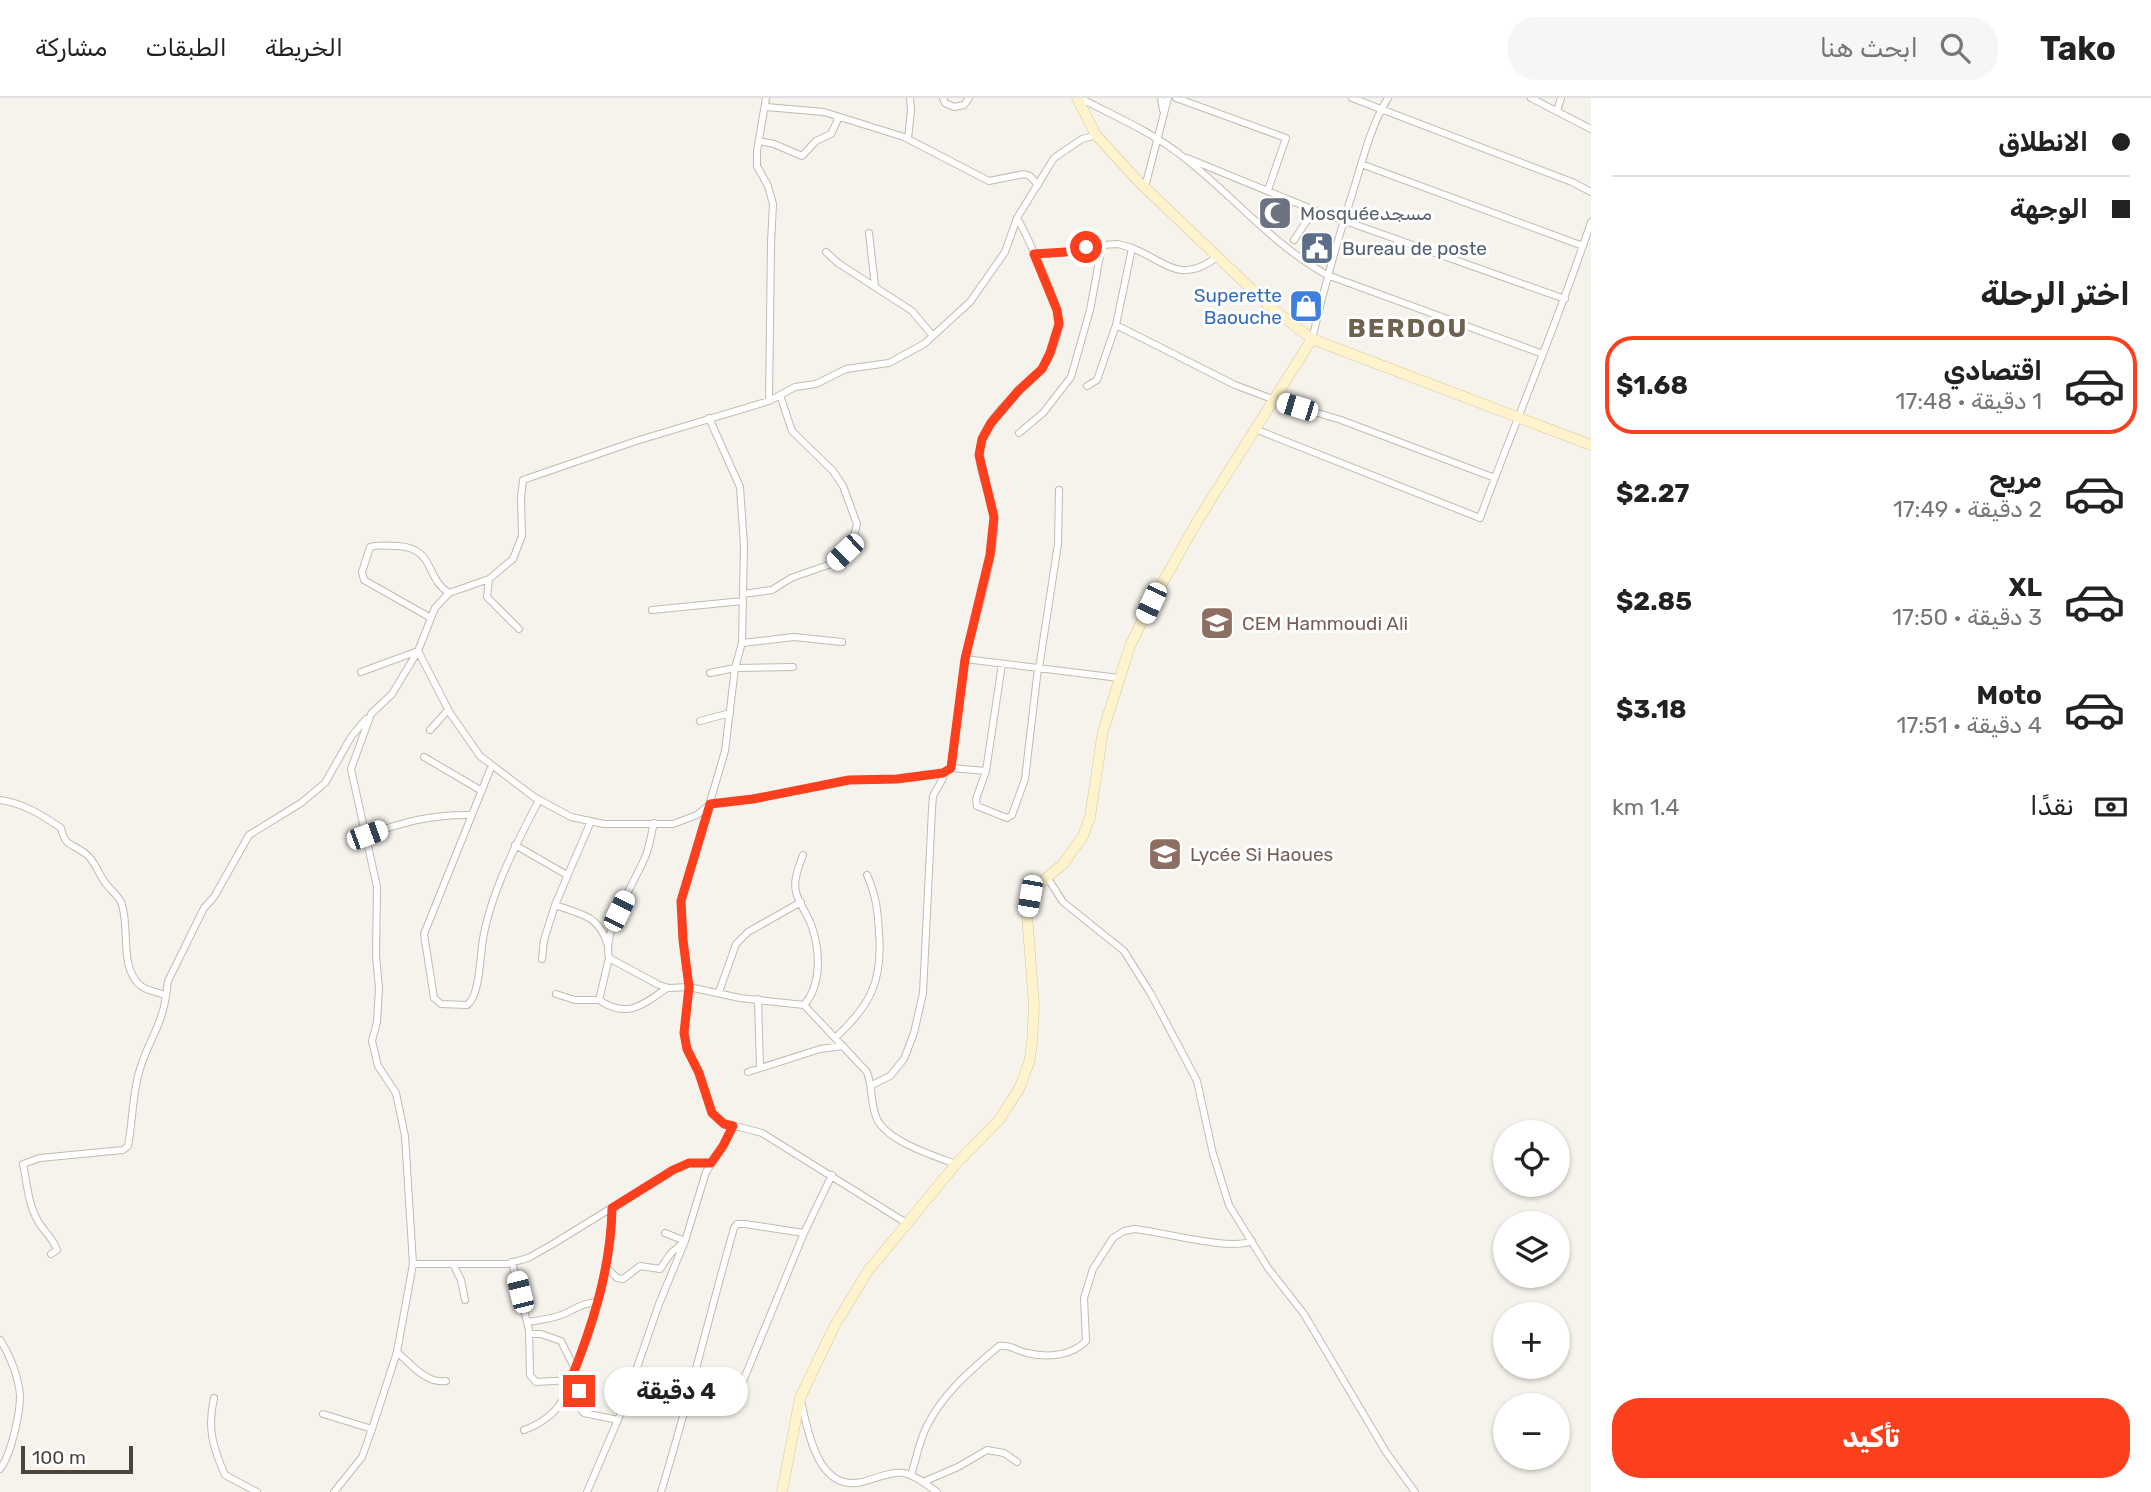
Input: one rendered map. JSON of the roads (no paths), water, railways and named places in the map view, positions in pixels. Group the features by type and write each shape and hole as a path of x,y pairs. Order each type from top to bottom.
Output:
{"main road":[{"path":"1078,98 1096,135 1144,188 1267,304 1312,339 1591,445"},
{"path":"782,1492 800,1398 835,1325 868,1271 956,1164 999,1120 1019,1089 1029,1063 1034,1006 1027,914 1030,896 1063,864 1083,836 1090,817 1103,732 1130,646 1151,603 1198,520 1312,339"}],"street":[{"path":"766,98 757,166 768,186 773,204 769,401"},
{"path":"908,139 910,98"},
{"path":"943,98 945,103 954,107 964,105 969,98"},
{"path":"1078,98 1158,139 1183,156 1299,260 1327,275 1543,354"},
{"path":"1161,98 1164,116"},
{"path":"1144,188 1168,98"},
{"path":"1176,98 1286,138 1268,190"},
{"path":"1352,98 1591,192"},
{"path":"1312,339 1327,275 1361,164 1388,98"},
{"path":"1531,98 1591,129"},
{"path":"1557,111 1561,98"},
{"path":"766,107 807,109 839,117 908,139 989,181 1024,174 1030,176 1038,185"},
{"path":"759,141 774,144 802,156 816,141 831,134 839,117"},
{"path":"51,1254 57,1250 33,1210 23,1164 40,1158 123,1150 128,1146 140,1067 164,1012 168,981 204,908 214,897 249,835 302,803 325,783 351,737 392,694 418,651 435,608 450,593 489,579 513,559 523,536 523,480 709,418 769,401 796,387 816,384 846,369 889,363 924,344 976,294 1005,252 1017,218 1054,158 1082,139 1096,135"},
{"path":"1183,156 1314,210 1565,299"},
{"path":"1361,164 1583,246"},
{"path":"1294,240 1314,210"},
{"path":"951,768 965,659 990,555 994,517 979,455 982,439 991,423 1019,390 1042,369 1059,324 1057,310 1017,218"},
{"path":"1255,429 1480,518 1565,299 1591,222"},
{"path":"869,233 875,286"},
{"path":"1034,254 1118,244 1178,271 1194,271 1217,257"},
{"path":"1019,433 1043,413 1071,377 1090,310 1102,246"},
{"path":"1087,386 1097,380 1116,325 1132,248"},
{"path":"826,253 838,264 912,311 933,336"},
{"path":"1116,325 1235,385 1342,421 1495,478"},
{"path":"652,610 743,597 772,590 791,578 834,563 853,540 857,524 843,486 833,471 792,431 780,396"},
{"path":"709,418 740,487 744,545 742,643 735,668 725,751 681,901 689,987 684,1033 687,1049 699,1073 712,1113 724,1124 762,1133 908,1224"},
{"path":"1002,664 986,771 976,799 977,806 1010,818 1025,779 1038,668 1058,544 1059,490"},
{"path":"431,618 364,580 362,572 370,547 411,547 419,551 438,582 450,593"},
{"path":"489,579 487,597 519,629"},
{"path":"742,643 794,637 842,642"},
{"path":"418,651 448,710 480,756 539,800 572,817 604,824 673,824 697,815 710,804 753,799 849,780 897,779 943,773 951,768 986,771"},
{"path":"361,672 418,651"},
{"path":"965,659 1119,678"},
{"path":"710,673 735,668 793,667"},
{"path":"430,730 448,710"},
{"path":"700,721 730,713"},
{"path":"334,1492 362,1457 372,1429 397,1352 413,1264 405,1136 396,1093 378,1066 372,1041 377,1022 379,988 376,956 377,887 351,769 371,714"},
{"path":"424,758 482,791"},
{"path":"492,765 424,934 434,998 441,1004 467,1005 475,996 484,929 515,845 539,800"},
{"path":"872,1085 890,1076 904,1059 920,1007 923,993 933,796 943,773"},
{"path":"0,800 26,806 61,828 63,838 68,844 86,854 94,863 104,882 120,900 131,971 138,983 149,991 166,996"},
{"path":"367,835 411,820 441,815 472,815"},
{"path":"542,959 544,940 555,905 591,821"},
{"path":"608,948 619,911 646,854 654,823"},
{"path":"515,845 567,875"},
{"path":"803,855 795,892 813,929 818,969 814,988 804,1004"},
{"path":"835,1038 857,1017 877,978 881,955 877,906 867,875"},
{"path":"1047,877 1063,902 1124,951 1151,994 1198,1081 1213,1154 1229,1205 1268,1268 1304,1314 1386,1451 1415,1492"},
{"path":"719,992 736,944 748,932 801,902"},
{"path":"555,905 596,922 603,930 609,958 599,1000"},
{"path":"609,958 667,988 689,987 740,998 804,1004 867,1072 872,1085 877,1121 889,1133 923,1152 956,1164"},
{"path":"556,994 575,1000 599,1000 614,1008 626,1010 644,1005 667,988"},
{"path":"758,999 760,1068"},
{"path":"748,1072 820,1049 843,1046"},
{"path":"587,1492 618,1420 659,1304 685,1241 706,1172 733,1126"},
{"path":"413,1264 512,1262 528,1258 673,1170 689,1163 711,1163"},
{"path":"732,1408 804,1233 832,1175"},
{"path":"524,1430 544,1422 562,1401 570,1382 598,1302 606,1266 612,1208"},
{"path":"661,1492 734,1228 737,1224 744,1224 804,1233"},
{"path":"911,1475 924,1431 935,1411 965,1375 999,1346 1005,1345 1025,1353 1065,1354 1079,1349 1087,1341 1084,1298 1093,1269 1113,1238 1124,1231 1135,1229 1217,1243 1237,1245 1252,1241"},
{"path":"665,1233 685,1241"},
{"path":"606,1266 617,1278 623,1279 640,1266 660,1269 671,1253 685,1241"},
{"path":"512,1262 529,1334 530,1375 536,1382 570,1382 579,1391 584,1413 618,1420"},
{"path":"453,1264 461,1280 465,1300"},
{"path":"527,1322 550,1319 566,1314 583,1303 598,1302"},
{"path":"529,1334 541,1334 561,1341 575,1369"},
{"path":"0,1340 9,1353 20,1396 12,1447 0,1469"},
{"path":"397,1352 426,1377 437,1382 446,1381"},
{"path":"214,1398 209,1419 213,1442 225,1475 257,1492"},
{"path":"800,1398 809,1435 824,1470 838,1482 855,1483 901,1472 911,1475 937,1492"},
{"path":"323,1414 372,1429"},
{"path":"923,1482 987,1450 1004,1453 1017,1462"},
{"path":"838,1482 839,1492"}],"place":[{"name":"Mosquéeمسجد","path":"1275,213"},
{"name":"Bureau de poste","path":"1317,248"},
{"name":"Superette Baouche","path":"1306,306"},
{"name":"CEM Hammoudi Ali","path":"1217,623"},
{"name":"Lycée Si Haoues","path":"1165,854"}],"district":[{"name":"BERDOU","path":"1408,328"}]}
